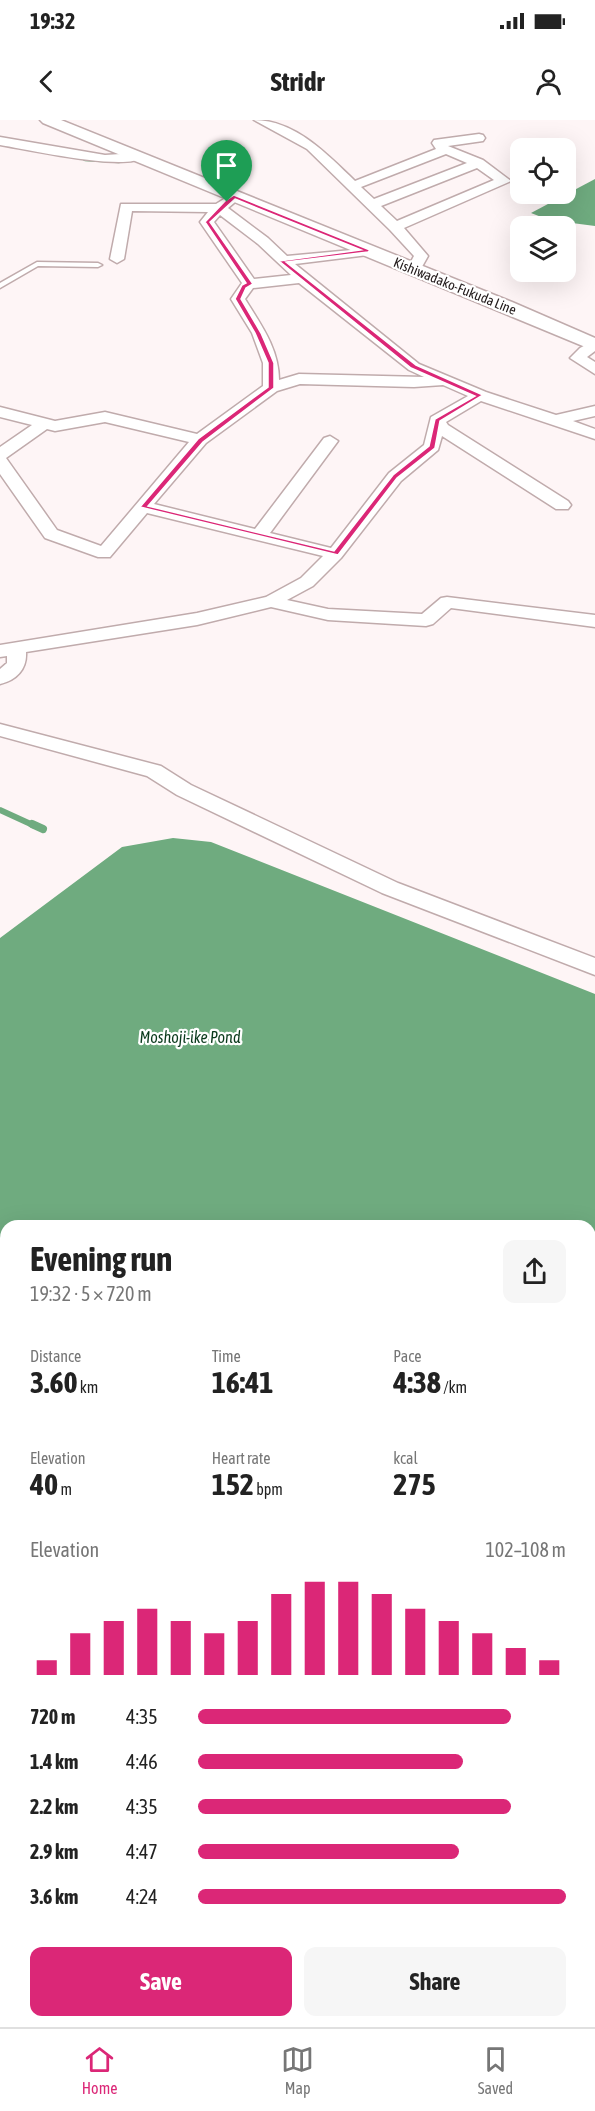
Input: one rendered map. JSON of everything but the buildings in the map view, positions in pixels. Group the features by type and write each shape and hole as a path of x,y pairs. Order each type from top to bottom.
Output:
{"street":[{"name":"Kishiwadako-Fukuda Line","path":"48,120 595,345"},
{"path":"260,120 311,146 353,186 421,256 414,269"},
{"path":"395,227 504,181 478,163 438,143 479,138"},
{"path":"0,141 105,159 137,157"},
{"path":"353,186 446,149"},
{"path":"372,205 478,163"},
{"path":"234,197 219,208 207,222 250,284"},
{"path":"117,259 126,207 219,208 263,241 302,278 414,367 480,395 595,434"},
{"path":"282,261 368,251"},
{"path":"271,388 271,363 258,333 238,299 244,286 250,284 302,278"},
{"path":"595,345 578,358 595,369"},
{"path":"0,462 51,534 104,553 200,440 271,388 299,379 414,382 444,380"},
{"path":"0,678 17,665 8,650 197,620 272,601 307,582 335,554 395,477 432,447 437,420 480,395"},
{"path":"553,421 595,411"},
{"path":"0,412 55,426 105,417 200,440"},
{"path":"437,420 441,428 562,505"},
{"path":"0,455 44,424"},
{"path":"259,535 330,441"},
{"path":"144,507 335,554"},
{"path":"272,601 294,609 355,616 426,620 447,602 595,621"},
{"path":"0,730 154,771 184,790 390,888 595,967"}],"lane":[{"path":"0,286 37,264 98,265"}],"water":[{"path":"595,179 595,226 576,224 576,216 539,216 531,213 548,204 576,204 576,189"},
{"name":"Moshoji-ike Pond","path":"173,838 211,842 595,994 595,1220 0,1220 0,938 122,847"}],"waterway":[{"path":"85,159 119,161"},
{"path":"0,810 35,826"},
{"path":"32,824 43,829"}],"route":[{"path":"234,197 368,251 282,261 414,367 480,395 437,420 432,447 395,477 335,554 144,507 200,440 271,388 271,363 258,333 238,299 244,286 250,284 207,222 227,202 234,197"}]}
